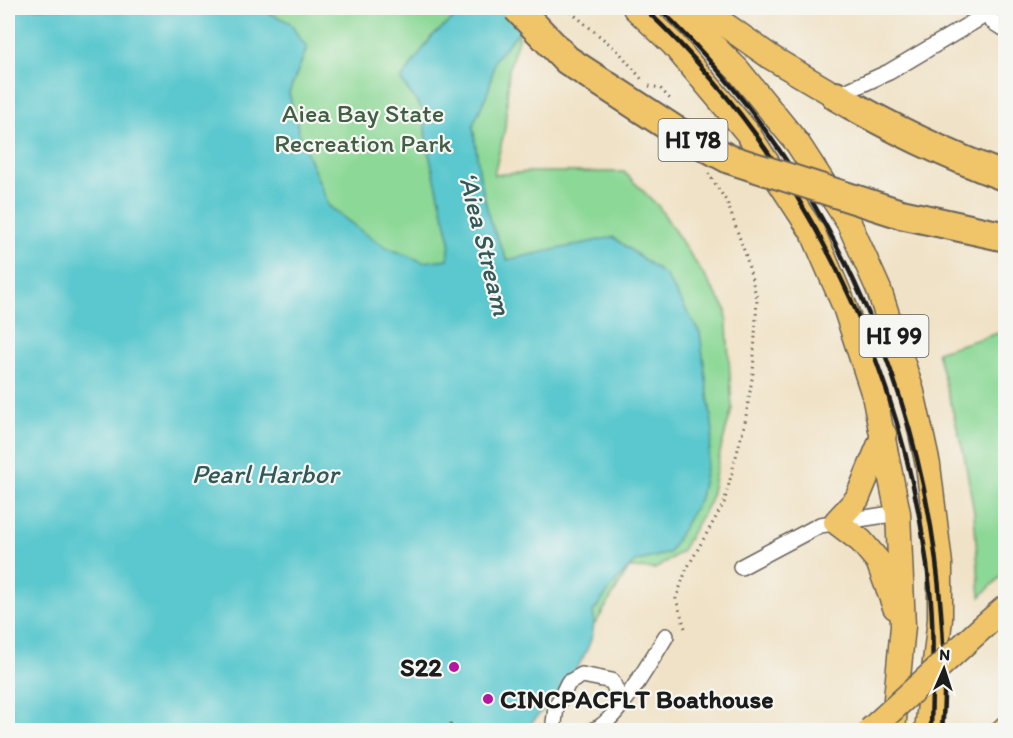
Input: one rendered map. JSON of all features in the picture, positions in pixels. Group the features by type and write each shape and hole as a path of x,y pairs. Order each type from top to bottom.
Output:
{"highway":[{"name":"HI 78","path":"517,8 567,60 673,129 729,159 901,214 1005,237"},
{"path":"836,96 914,138 1005,177"}],"main road":[{"name":"HI 99","path":"635,8 674,44 747,132 813,233 845,307 874,395 884,434 898,513 903,626 893,730"},
{"name":"HI 99","path":"675,8 737,69 798,144 849,223 879,290 912,392 928,465 940,564 940,619 927,730"},
{"path":"701,8 772,58 836,96"},
{"path":"884,434 857,499 836,522 861,541 878,561 903,626"},
{"path":"898,513 926,541 940,564"},
{"path":"870,730 1005,607"}],"street":[{"path":"836,96 892,76 987,10 997,26 1005,29"},
{"path":"741,567 820,525 898,513"},
{"path":"593,730 600,729 622,704 666,636"},
{"path":"553,730 556,708 568,683 582,675 612,681 622,704"}],"path":[{"path":"566,8 619,52 654,96"},
{"path":"685,628 676,599 686,570 724,502 745,422 753,374 757,299 746,256 727,202 707,173"},
{"path":"447,730 452,722"}],"green space":[{"name":"Aiea Bay State Recreation Park","path":"244,8 510,8 521,18 453,33 450,241 456,284 330,221"},
{"path":"521,29 509,69 505,128 494,175 529,172 624,172 659,207 726,309 732,409 710,501 681,552 655,569 629,568 596,623 583,628 515,285 485,239 465,88"},
{"path":"1005,331 1005,572 980,597 974,512 964,454 937,352"}],"water":[{"name":"Pearl Harbor","path":"8,8 258,8 289,22 307,48 289,93 300,136 329,206 386,247 423,262 448,259 450,241 426,142 424,112 401,80 432,36 465,10 500,8 521,29 495,59 489,89 473,125 480,178 490,221 507,260 613,237 666,276 700,333 713,432 700,498 669,553 635,562 617,580 593,612 594,628 590,644 582,660 560,691 526,730 8,730"}],"railway":[{"path":"644,8 701,67 752,130 797,198 837,269 870,344 896,421 916,500 929,581 933,637 931,730"},
{"path":"659,8 718,70 770,137 816,209 856,284 888,363 913,444 931,527 943,642 942,730"}],"place":[{"name":"S22","path":"454,667"},
{"name":"CINCPACFLT Boathouse","path":"488,699"}],"water label":[{"name":"ʻAiea Stream","path":"485,244"}]}
